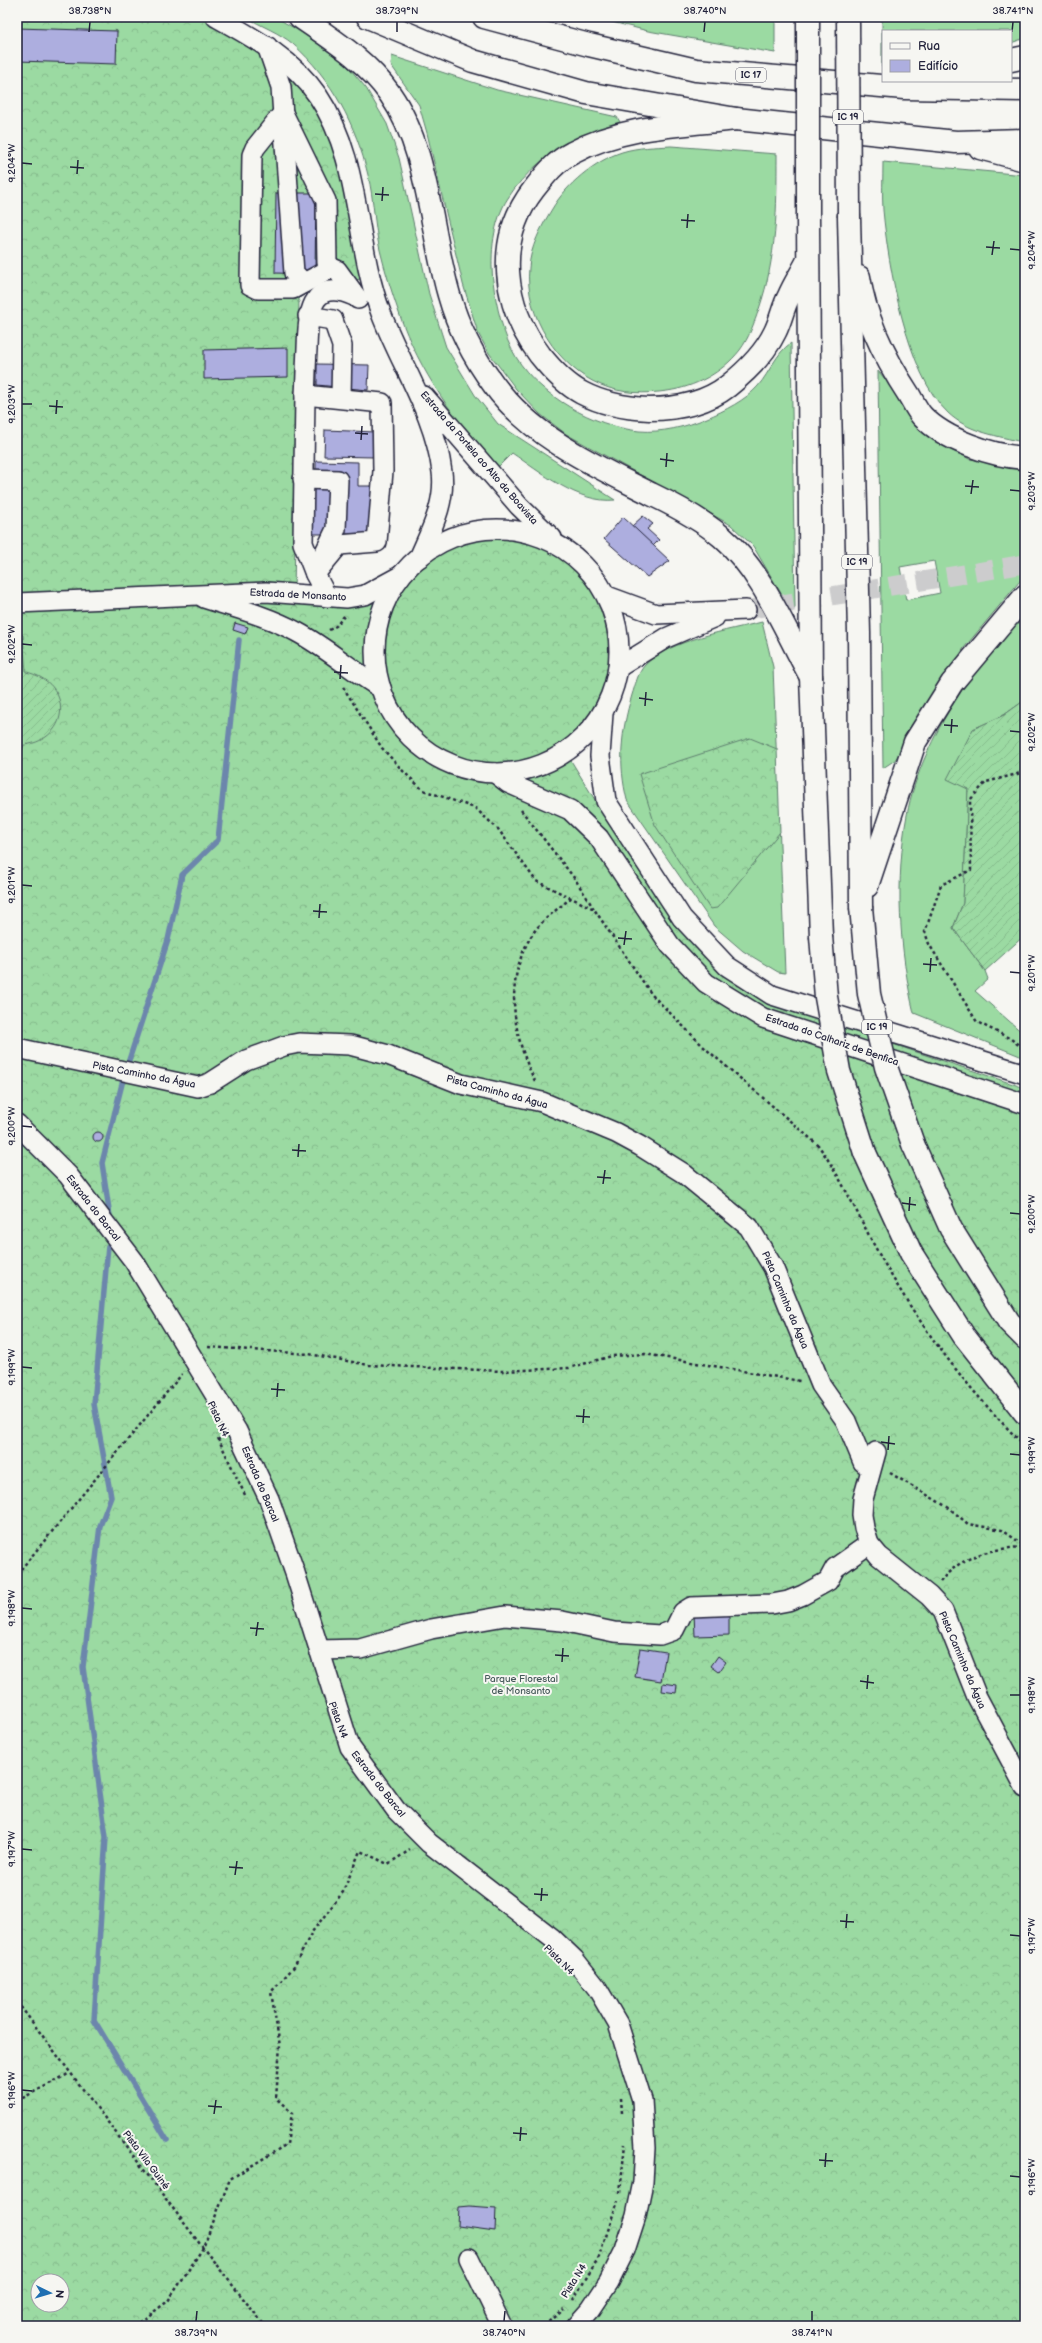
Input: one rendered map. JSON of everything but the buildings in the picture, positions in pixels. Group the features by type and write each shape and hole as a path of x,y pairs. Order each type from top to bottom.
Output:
{"highway":[{"path":"300,17 342,45 372,73 390,93 404,118 413,141 425,187 449,295 462,330 478,361 495,386 515,411 564,448 684,511 720,535 735,548 768,594 811,677"},
{"path":"368,17 472,61 530,79 586,93 736,119 956,142 1025,140"},
{"name":"IC 17","path":"484,17 589,45 696,70 904,88 1025,90"},
{"path":"808,17 807,262 811,677 821,936 826,997 839,1071 865,1153 911,1253 964,1336 1025,1413"},
{"name":"IC 19","path":"848,17 849,217 859,633 861,906 869,994 886,1068 913,1144 951,1229 1009,1322 1025,1338"},
{"path":"1012,60 1025,57"},
{"path":"904,88 928,82"},
{"path":"736,119 615,135 570,154 556,164 527,197 511,236 507,258 507,279 520,324 545,361 563,380 582,393 621,407 665,409 686,406 726,387 762,354 775,333 788,298 807,262"},
{"path":"956,142 1025,160"},
{"path":"849,217 859,281 875,334 898,379 923,416 958,441 1003,457 1025,458"},
{"path":"861,906 915,742 952,683 1025,596"}],"street":[{"name":"Estrada da Portela ao Alto da Boavista","path":"216,17 267,45 297,71 318,95 331,117 351,175 368,265 381,313 414,384 437,440 442,473 442,492 438,514 419,558"},
{"path":"267,45 281,86 294,273 304,283"},
{"path":"283,112 326,201 327,263 332,268 337,270 354,296"},
{"path":"283,112 255,148 252,155 250,284 258,289 293,289 332,268"},
{"path":"328,598 315,574 303,543 303,480 308,316 313,303 324,293 344,292 354,296 364,304 381,313"},
{"path":"308,316 333,320 342,346 341,398"},
{"name":"Estrada da Portela ao Alto da Boavista","path":"414,384 518,506 589,573 607,596"},
{"path":"306,395 382,402 383,471 377,542 339,544 315,574"},
{"path":"303,480 338,480 336,529 315,574"},
{"path":"562,547 531,533 507,529 484,529 460,534 438,544 419,558 402,575 389,595 380,617 376,640 376,664 381,688 398,720 416,742 434,755 453,765 501,778 538,766 557,757 575,745 591,730 603,712 613,690 618,667 619,642 615,619 607,596"},
{"name":"Estrada de Monsanto","path":"17,603 189,594 266,592 302,593 328,598 346,598 365,595 402,575"},
{"name":"Estrada de Monsanto","path":"189,594 269,619 315,642 356,674 381,688"},
{"path":"607,596 656,614 746,610"},
{"path":"618,667 666,638 725,612"},
{"path":"603,712 600,756 606,801 682,918 726,966 772,995 1025,1074"},
{"name":"Estrada do Calhariz de Benfica","path":"501,778 570,810 599,838 670,945 706,983 763,1018 1025,1104"},
{"name":"Pista Caminho da Água","path":"17,1048 198,1086 210,1083 246,1060 284,1046 299,1043 350,1045 388,1055 462,1084 542,1102 616,1133 684,1173 749,1227 773,1267 821,1385 846,1421 863,1462 873,1460 862,1515 869,1544 879,1556 929,1596 943,1611 977,1698 1025,1787"},
{"name":"Estrada do Barcal","path":"17,1124 68,1175 139,1267 237,1431 269,1499 350,1747 396,1810 429,1843 552,1938 574,1959 597,1988 618,2024 642,2100 645,2148 642,2182 636,2216 625,2250 609,2282 591,2309 576,2326"},
{"path":"319,1650 360,1648 431,1630 505,1616 562,1621 614,1632 660,1634 674,1630 682,1612 691,1607 772,1604 803,1595 828,1581 835,1568 869,1544"},
{"path":"469,2258 502,2326"}],"path":[{"path":"315,642 318,636 336,626 344,619 346,612 346,598"},
{"path":"342,685 382,748 423,790 474,808 498,829 536,881 544,887 572,897 594,909"},
{"path":"1025,772 986,782 970,800 971,870 941,885 925,932 929,944 977,1022 1011,1039 1025,1050"},
{"path":"501,778 524,815 575,879 652,995 706,1049 818,1145 831,1163 882,1260 928,1335 963,1380 1025,1446"},
{"path":"542,1102 516,1033 514,993 516,972 522,952 534,931 572,897"},
{"path":"17,1574 186,1369 191,1356 204,1347 309,1354 369,1365 502,1371 569,1368 612,1356 645,1354 821,1385"},
{"name":"Pista N4","path":"215,1433 249,1503"},
{"path":"873,1460 889,1472 949,1508 968,1524 1002,1530 1025,1547"},
{"path":"929,1596 945,1575 979,1553 1000,1548 1025,1547"},
{"path":"135,2326 168,2301 203,2248 230,2179 287,2144 292,2113 276,2098 280,2046 271,1992 294,1967 312,1932 343,1892 360,1851 388,1864 412,1849 407,1844"},
{"name":"Pista Vila Guiné","path":"17,2002 203,2248 265,2326"},
{"path":"17,2101 70,2073"},
{"path":"620,2092 622,2114"},
{"name":"Pista N4","path":"545,2326 570,2304 599,2257 620,2197 625,2136"}],"green space":[{"name":"Parque Florestal de Monsanto","path":"17,17 211,17 296,77 329,126 346,190 361,279 319,285 299,298 294,594 388,585 433,545 454,530 470,524 493,521 517,524 537,534 586,572 610,610 617,633 617,655 604,704 592,726 567,754 623,846 674,922 793,1011 1025,1088 1025,2326 17,2326"},
{"path":"246,17 275,17 301,32 346,64 366,88 387,124 399,158 429,294 446,347 475,395 498,424 615,500 601,500 574,492 547,477 512,453 498,467 453,414 428,376 407,334 399,313 380,250 370,184 363,156 357,138 341,104 319,72 293,44"},
{"path":"592,17 775,17 775,53 648,31"},
{"path":"882,17 1025,17 1025,38 1012,43 1012,30 882,30"},
{"path":"392,56 497,90 617,117 620,122 575,139 538,164 521,180 508,198 499,217 496,228 492,249 492,271 496,300 507,340 511,349 526,371 553,396 586,416 621,428 639,431 673,429 714,415 734,405 747,396 758,386 777,357 791,343 795,608 792,612 753,546 731,525 566,434 540,414 516,389 489,353 478,333 463,284 419,105 391,65"},
{"path":"671,146 777,154 777,194 773,251 765,289 749,335 740,350 725,366 707,378 677,389 642,393 626,392 609,388 585,377 558,353 547,338 538,321 532,304 529,286 531,253 540,230 558,200 573,183 591,168 601,161 628,150"},
{"path":"883,162 1025,175 1025,440 1018,441 981,432 955,419 934,396 921,373 902,318 895,288 883,210"},
{"path":"878,371 941,441 969,459 1025,466 1025,575 964,648 895,760 883,768","holes":["934,561 940,593 906,600 900,567"]},
{"path":"1025,613 1025,700 1004,715 973,729 968,789 963,903 953,928 985,971 988,979 975,991 1025,1035 1025,1058 914,1013 902,940 900,889 903,839 910,800 914,785 932,741 962,690 979,667"},
{"path":"762,622 773,667 785,973 778,972 743,951 714,926 627,800 622,773 622,748 625,722 637,679 640,671 645,665 656,656 669,649 700,637"},
{"path":"17,635 23,635 26,672 41,678 52,687 59,698 61,710 58,722 51,732 40,741 24,745 17,762"},
{"path":"1025,700 1025,935 985,971 953,928 963,903 968,789 947,779 973,729 1004,715"},
{"path":"750,738 777,749 780,832 717,908 710,909 655,825 639,774"}],"waterway":[{"path":"128,1063 168,940 182,875 218,840 239,640"},
{"path":"110,1216 102,1163 124,1076"},
{"path":"108,1246 94,1404 111,1497 100,1526 83,1667 106,1837 94,2020 167,2140"}],"tunnel":[{"path":"746,610 1025,564"}]}
